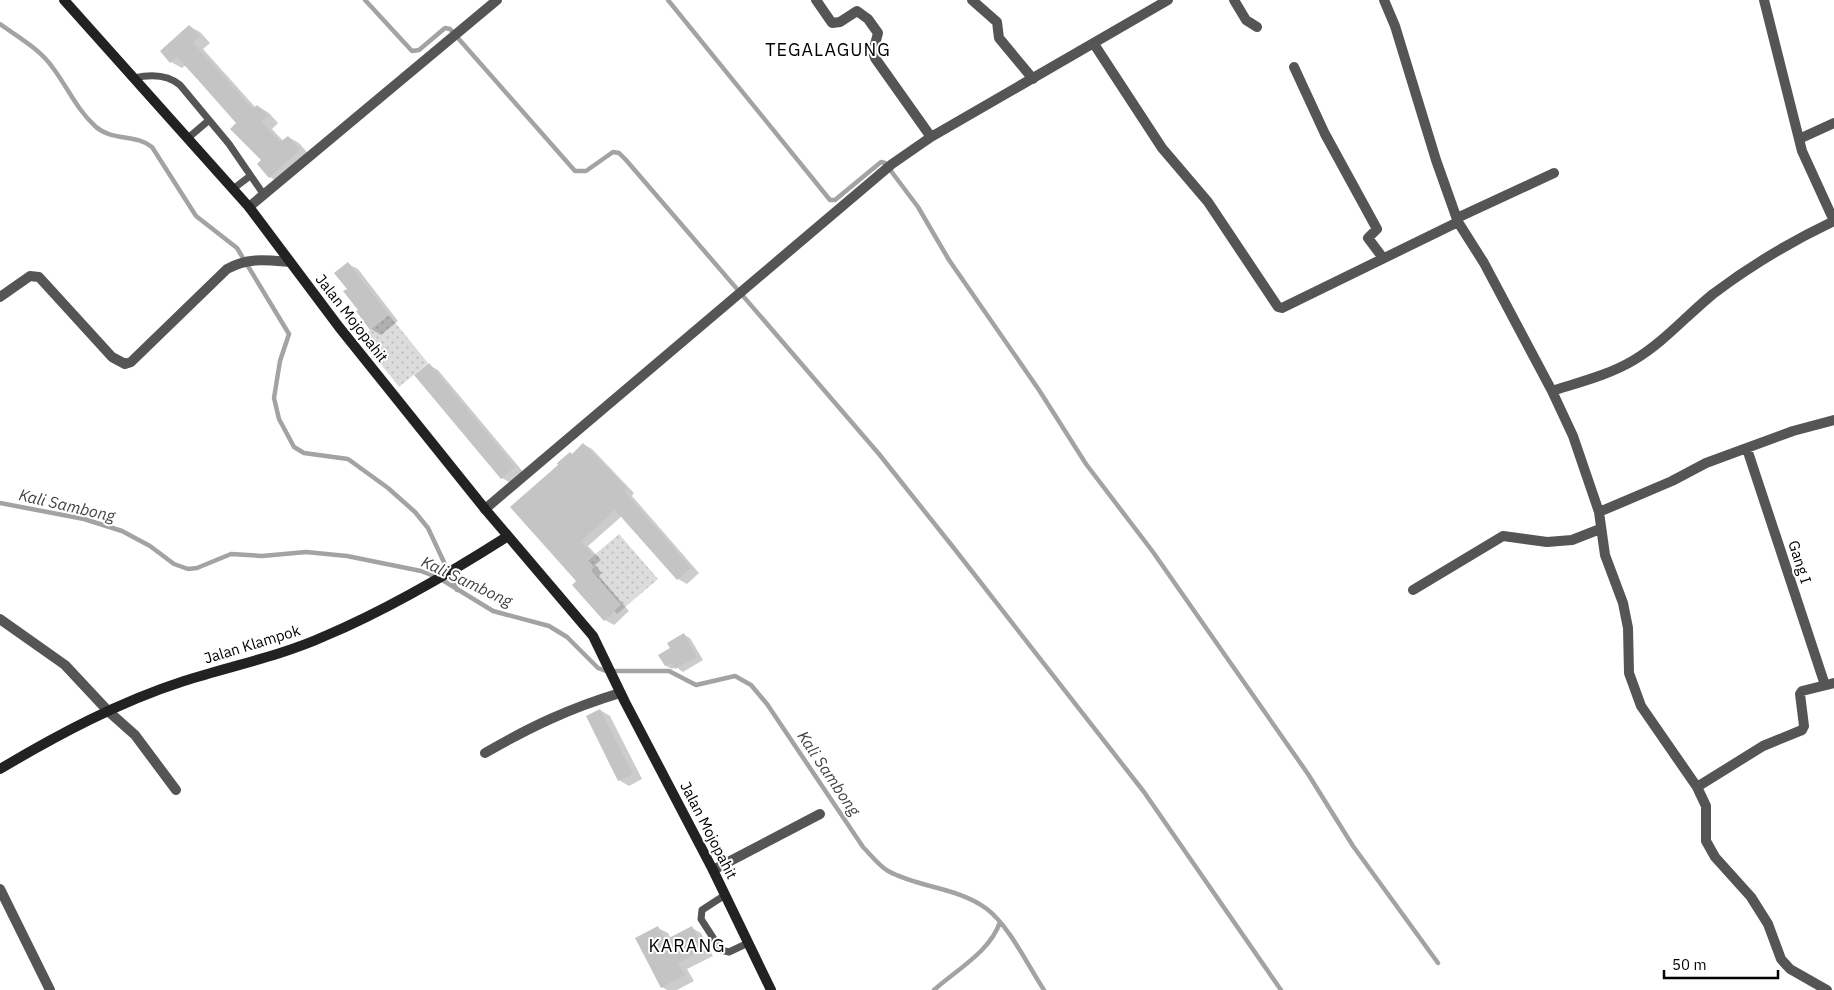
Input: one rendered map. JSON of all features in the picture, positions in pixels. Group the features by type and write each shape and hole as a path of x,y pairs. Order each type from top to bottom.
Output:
{"street":[{"name":"Jalan Mojopahit","path":"64,0 249,207 339,327 508,536 589,630 713,870 771,990"},
{"path":"249,207 498,0"},
{"path":"816,0 832,23 840,22 857,11 868,19 878,33 872,52 875,58 931,137"},
{"path":"972,0 997,22 997,34 1001,41 1033,79"},
{"path":"485,508 892,164 931,137 1168,0"},
{"path":"1234,0 1246,20 1257,27"},
{"path":"1384,0 1395,26 1436,160 1457,220 1484,263 1552,391 1573,436 1599,512 1605,555 1622,603 1628,628 1629,673 1640,706 1697,786 1706,806 1706,841 1715,857 1751,897 1768,924 1781,959 1790,969 1827,990"},
{"path":"1552,391 1609,373 1634,361 1670,335 1712,295 1736,278 1809,233 1834,221 1802,151 1764,0"},
{"path":"1094,44 1162,148 1208,202 1278,307 1282,308 1554,173"},
{"path":"1294,67 1325,134 1377,229 1368,238 1383,258"},
{"path":"1799,139 1834,123"},
{"path":"0,297 30,276 39,277 112,357 125,364 130,362 227,268 239,262 254,259 290,262"},
{"path":"1599,512 1672,481 1706,463 1793,432 1834,420"},
{"name":"Gang I","path":"1747,448 1829,684"},
{"path":"1413,590 1503,536 1547,542 1572,540 1600,529"},
{"name":"Jalan Klampok","path":"0,769 108,711 184,681 324,637 426,585 508,536"},
{"path":"0,619 65,665 108,711 135,735 176,790"},
{"path":"1697,786 1763,746 1802,730 1804,726 1800,694 1802,691 1829,684"},
{"path":"485,753 548,718 619,690"},
{"path":"713,870 820,814"},
{"path":"0,889 50,990"}],"lane":[{"path":"134,78 152,74 175,80 229,144 264,195"},
{"path":"188,138 208,121"},
{"path":"233,189 250,176"},
{"path":"725,896 702,910 701,919 721,950 729,952 748,943"}],"shaded area":[{"path":"389,315 428,363 399,387 360,338"},
{"path":"619,534 658,579 617,614 578,569"}],"building":[{"path":"189,25 200,36 193,43 253,109 257,105 268,116 261,122 280,142 288,136 300,150 269,178 257,164 261,160 230,129 236,123 177,57 170,63 160,51"},
{"path":"348,262 389,315 370,330 356,311 358,310 343,291 347,289 334,273"},
{"path":"429,363 515,467 501,479 414,375"},
{"path":"583,443 627,488 624,491 691,568 677,580 615,510 581,541 593,555 587,559 594,567 591,570 621,605 604,621 572,585 576,581 510,507 558,465 557,463 570,452 572,454"},
{"path":"684,633 697,657 675,669 672,663 665,666 658,655 670,648 667,643"},
{"path":"600,709 633,774 618,781 586,716"},
{"path":"658,926 665,940 692,926 704,950 678,963 685,975 661,988 635,938"}],"waterway":[{"path":"365,0 412,51 419,50 445,28 450,29 575,171 586,171 613,152 619,153 626,160 879,454 953,547 1144,792 1281,990"},
{"path":"668,0 830,200 835,200 881,162 885,163 918,207 949,260 1039,390 1086,464 1153,552 1308,774 1353,846 1438,963"},
{"path":"0,24 48,61 78,106 96,127 109,134 139,140 152,147 196,216 237,248 289,334 280,361 274,398 279,419 294,447 304,453 348,459 388,488 415,512 428,528 457,590"},
{"name":"Kali Sambong","path":"0,503 84,519 122,531 150,546 174,564 188,569 197,568 231,554 262,556 306,552 347,556 421,571 439,578 493,611 549,626 567,637 598,668 606,671 669,671 696,685 735,676 751,685 767,704 863,847 878,863 900,877 964,896 987,909 1011,936 1044,990"},
{"path":"934,990 981,951 995,933 1000,922"}],"district":[{"name":"TEGALAGUNG","path":"828,49"},
{"name":"KARANG","path":"687,945"}]}
